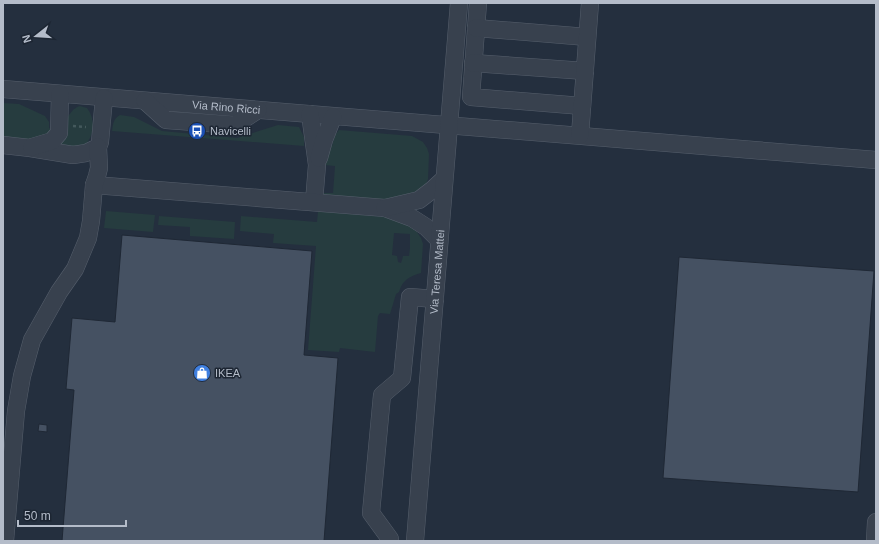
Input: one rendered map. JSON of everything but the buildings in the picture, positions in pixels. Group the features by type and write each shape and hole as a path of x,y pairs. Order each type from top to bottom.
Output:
{"street":[{"name":"Via Teresa Mattei","path":"415,541 459,3"},
{"path":"478,3 471,97 582,106"},
{"path":"580,135 590,3"},
{"path":"476,28 587,37"},
{"path":"474,63 585,71"},
{"name":"Via Rino Ricci","path":"3,89 333,117 449,124 876,160"},
{"path":"30,148 52,142 57,137 60,125 60,94"},
{"path":"4,541 16,411 22,376 32,340 59,292 75,268 88,238 94,185 98,176 99,168 98,147 100,142 104,98"},
{"path":"310,114 317,165"},
{"path":"314,202 317,165 324,140 333,117"},
{"path":"3,146 30,148 73,155 86,153 98,147"},
{"path":"385,208 419,200 444,179"},
{"path":"94,185 385,208 412,218 426,227 439,240"},
{"path":"390,541 371,513 382,395 402,378 410,296 434,299"},
{"path":"875,541 876,522"}],"path":[{"path":"67,126 87,127"}],"green space":[{"path":"3,103 19,104 45,116 49,122 49,128 53,129 41,140 3,138"},
{"path":"80,106 87,108 92,118 93,130 89,140 81,149 54,147 71,112"},
{"path":"120,115 134,117 162,131 237,138 278,125 299,127 304,137 304,146 112,131 115,120"},
{"path":"339,130 412,136 423,142 429,154 428,179 421,192 401,201 323,196 323,193 333,193 335,166 325,165 328,145 332,146 335,135"},
{"path":"106,211 155,215 153,232 104,228"},
{"path":"318,212 394,218 415,229 421,238 423,244 421,273 410,277 404,282 399,292 396,294 390,314 380,313 378,316 375,352 340,348 339,352 308,350 316,246 273,243 274,234 240,231 241,216 317,222","holes":["394,233 410,234 409,256 403,256 401,263 398,262 397,256 392,255"]},
{"path":"159,216 235,222 234,239 190,236 190,227 158,225"}],"place":[{"name":"Navicelli","path":"197,131"},
{"name":"IKEA","path":"202,373"}]}
